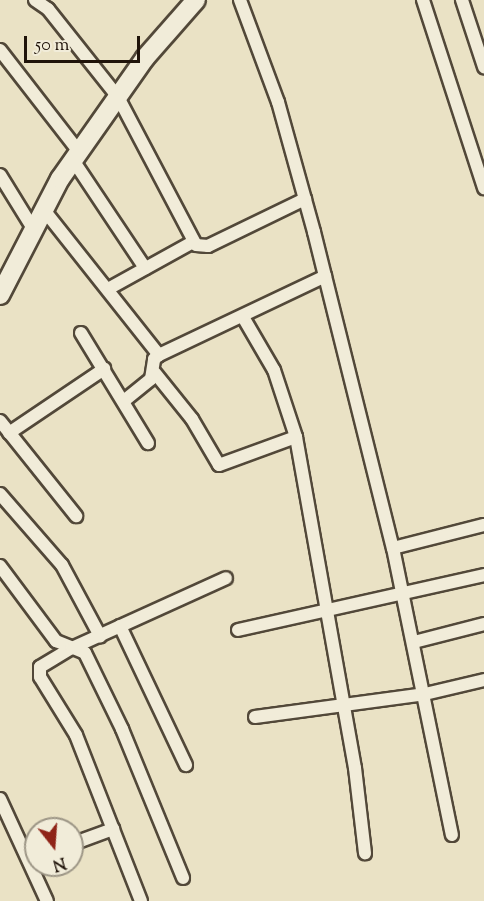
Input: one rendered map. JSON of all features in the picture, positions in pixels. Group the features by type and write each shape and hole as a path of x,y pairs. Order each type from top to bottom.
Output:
{"street":[{"path":"36,0 48,9 118,97 194,242 200,247 208,246 305,199"},
{"path":"0,295 44,210 76,156 145,58 196,0"},
{"path":"240,0 278,102 325,276 393,548 425,694 452,835"},
{"path":"423,0 484,188"},
{"path":"462,0 484,67"},
{"path":"0,50 76,156 145,268"},
{"path":"0,175 34,230"},
{"path":"44,210 159,356"},
{"path":"108,290 194,242"},
{"path":"296,437 219,465 192,418 154,373 154,359 325,276"},
{"path":"243,317 274,370 296,437 328,610 365,853"},
{"path":"81,333 125,400 148,443"},
{"path":"9,433 104,369"},
{"path":"125,400 154,373"},
{"path":"0,421 75,516"},
{"path":"0,494 62,565 100,636"},
{"path":"393,548 484,525"},
{"path":"0,566 56,641 85,653 123,729 183,878"},
{"path":"238,630 484,575"},
{"path":"141,901 76,735 39,677 40,667 72,648 226,578"},
{"path":"414,642 484,624"},
{"path":"120,626 186,765"},
{"path":"255,717 343,703 425,694 484,680"},
{"path":"0,799 24,843"},
{"path":"84,840 113,829"},
{"path":"39,877 47,901"}]}
